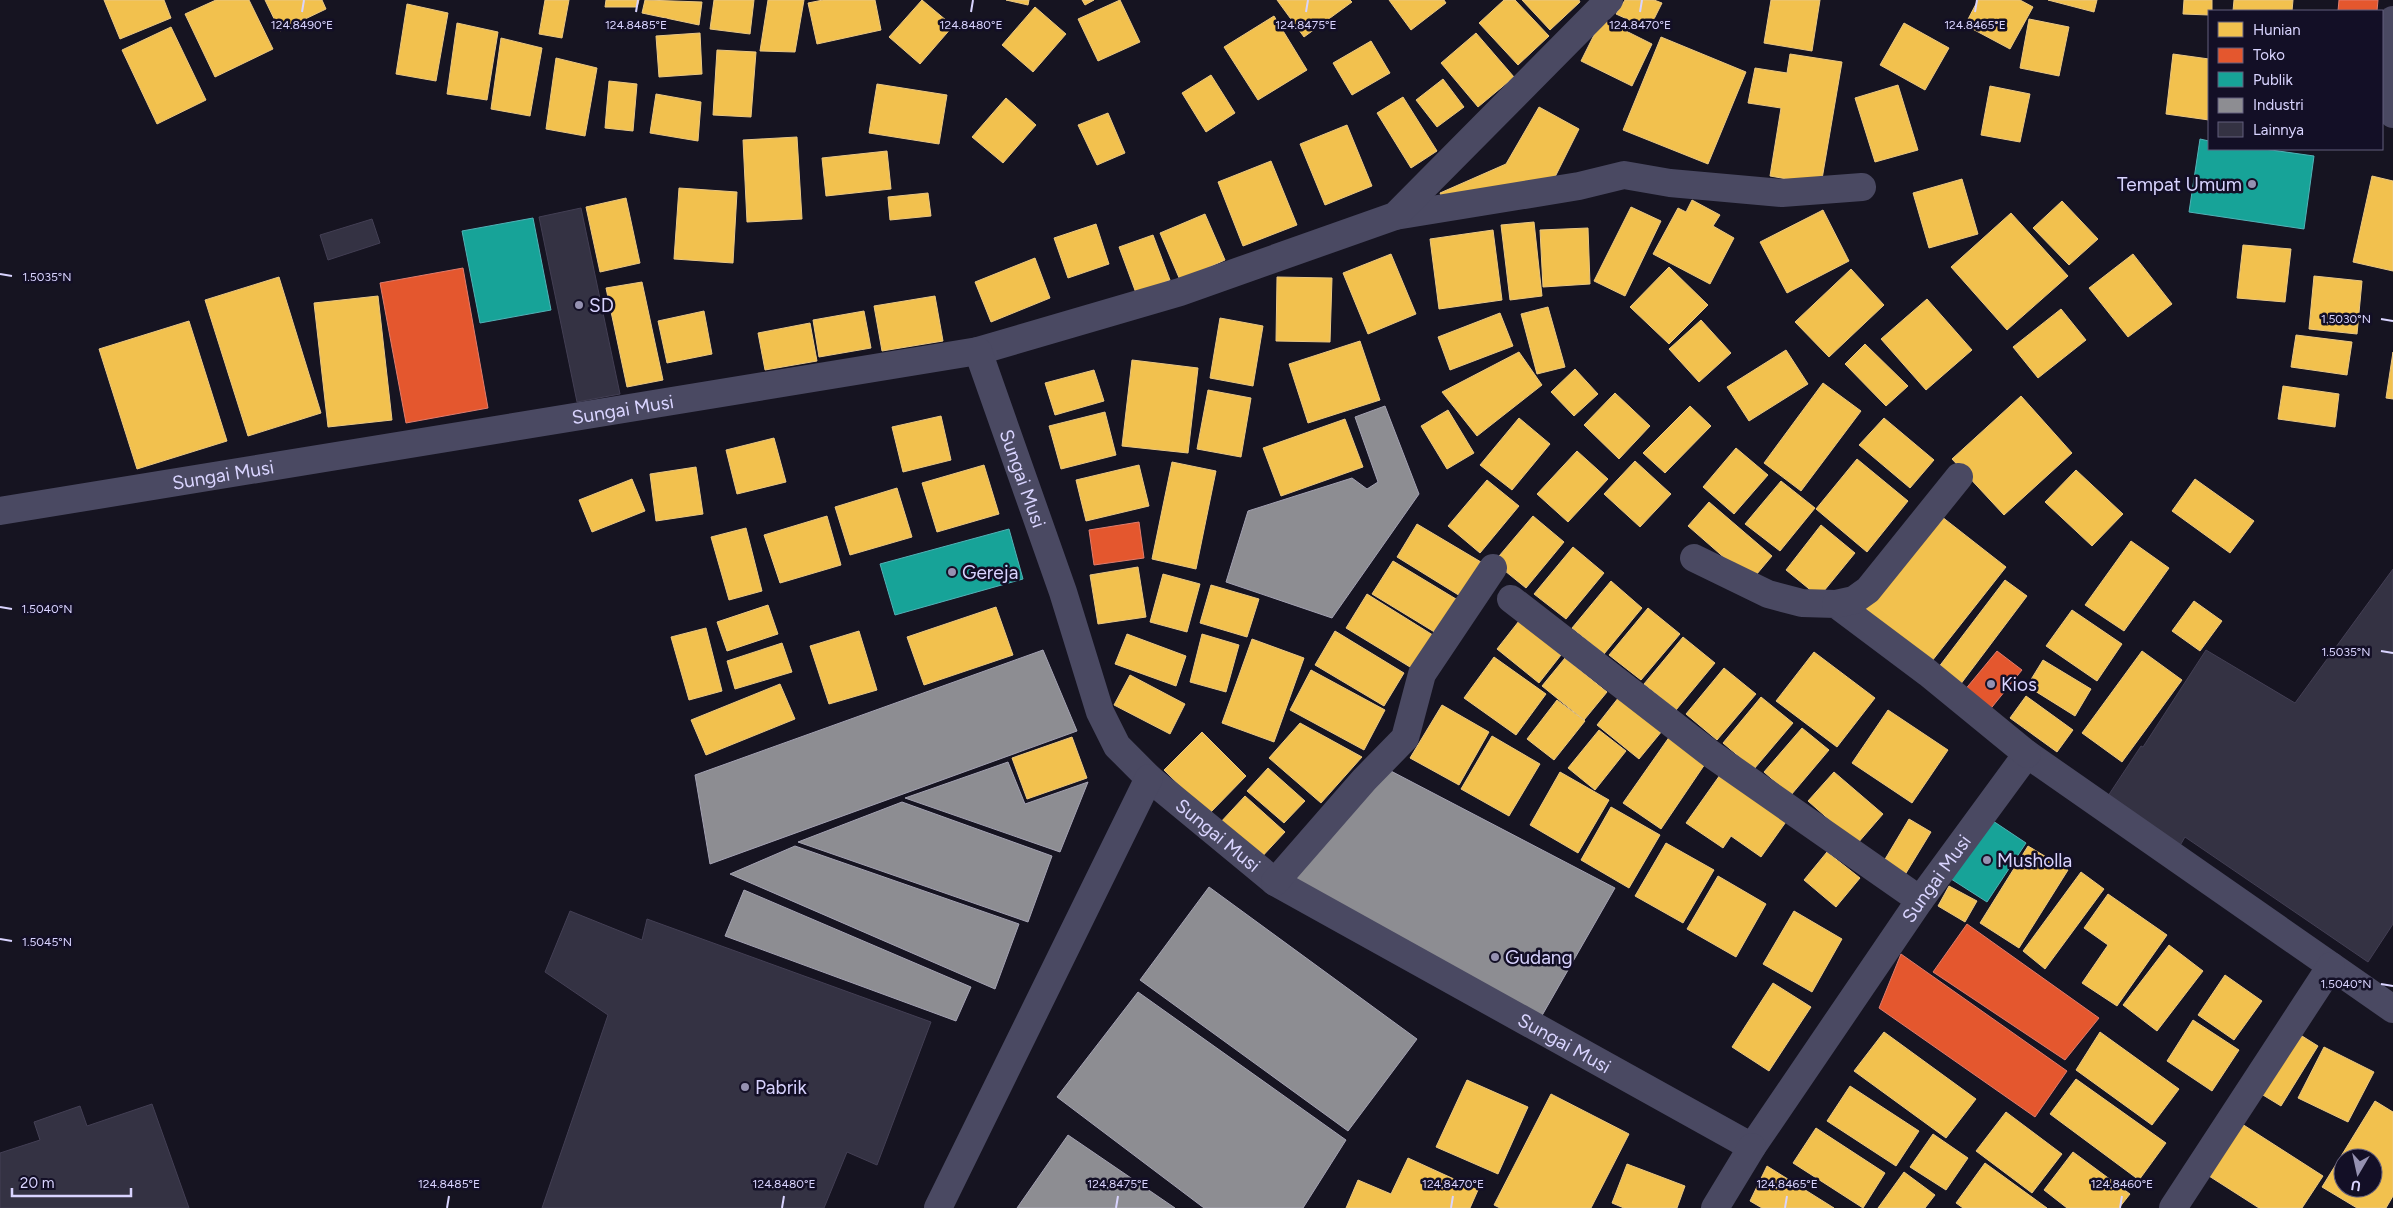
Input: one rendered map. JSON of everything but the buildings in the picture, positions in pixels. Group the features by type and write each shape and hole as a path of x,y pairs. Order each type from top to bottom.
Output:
{"street":[{"path":"1395,216 1609,0"},
{"path":"2393,20 2393,114"},
{"path":"978,351 1180,292 1395,216 1579,186 1624,175 1670,183 1782,193 1862,187"},
{"name":"Sungai Musi","path":"0,511 978,351 1056,573 1100,712 1117,746 1149,778 1275,882 1752,1148 1920,900 2027,754"},
{"path":"1694,558 1768,594 1802,603 1836,604 1854,600 1868,590 1960,477"},
{"path":"1275,882 1364,780 1405,738 1422,674 1493,568"},
{"path":"1511,599 1711,754 1920,900"},
{"path":"1836,604 1928,673 2027,754 2393,1009"},
{"path":"938,1208 1149,778"},
{"path":"2173,1208 2331,966"},
{"path":"1715,1208 1752,1148"}],"place":[{"name":"Tempat Umum","path":"2252,184"},
{"name":"SD","path":"579,305"},
{"name":"Gereja","path":"952,572"},
{"name":"Kios","path":"1991,684"},
{"name":"Musholla","path":"1987,860"},
{"name":"Gudang","path":"1495,957"},
{"name":"Pabrik","path":"745,1087"}]}
